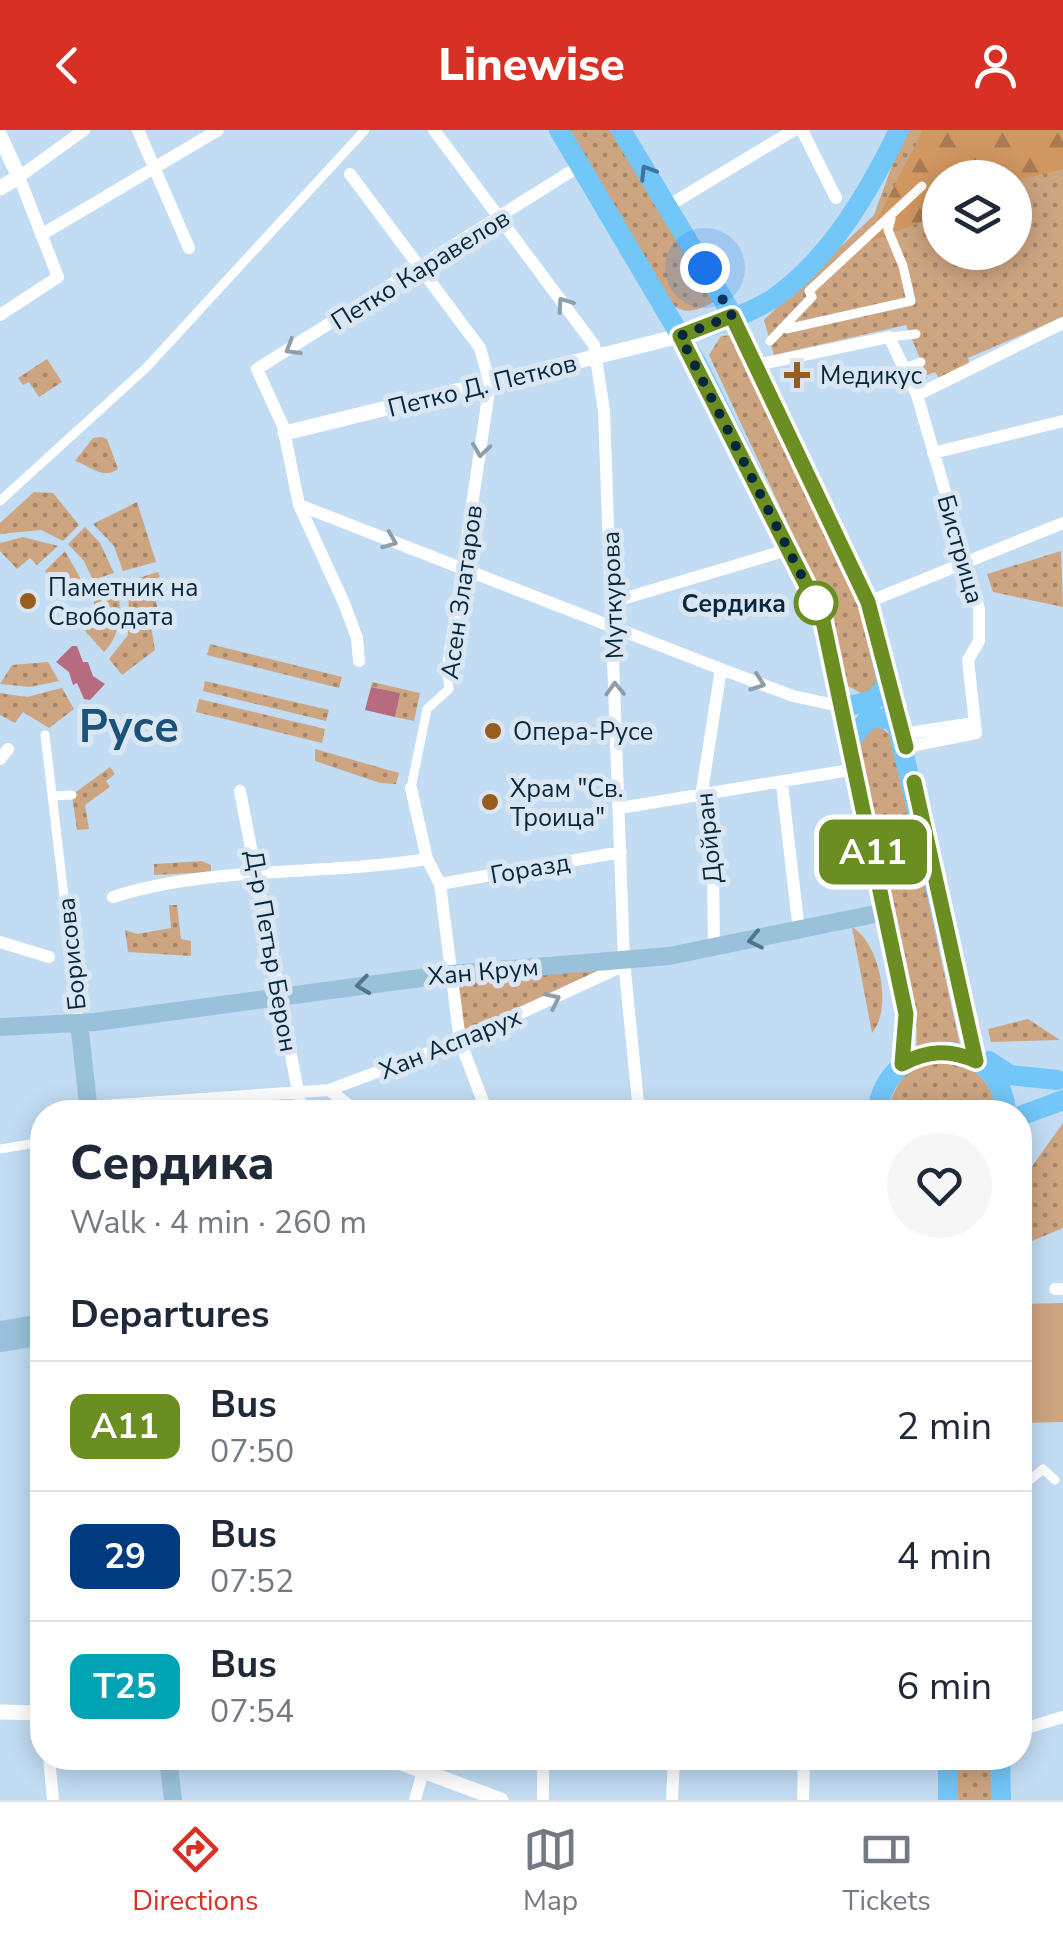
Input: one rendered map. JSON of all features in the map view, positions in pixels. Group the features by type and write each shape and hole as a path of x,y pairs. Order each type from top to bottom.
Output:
{"main road":[{"path":"559,130 680,336 792,549 822,616 906,1014 902,1064 879,1100"},
{"path":"621,130 732,316 868,602 890,680 973,1051 999,1086 1003,1100"},
{"path":"680,336 774,298 812,262 859,204 899,130"},
{"path":"844,707 874,700 890,680"},
{"path":"850,741 868,718 890,719 904,740"},
{"name":"Хан Крум","path":"0,1027 79,1024 450,974 622,961 714,948 885,912"},
{"name":"Борисова","path":"79,1024 88,1100"},
{"path":"902,1064 931,1052 973,1051 1010,1075 1061,1086"},
{"path":"999,1086 1024,1090 1061,1086"},
{"path":"1032,1107 1061,1086"},
{"path":"0,1330 30,1325"},
{"path":"0,1343 30,1338"},
{"path":"169,1770 173,1800"},
{"path":"948,1770 948,1800"},
{"path":"1000,1770 1001,1800"}],"street":[{"path":"0,188 84,130"},
{"path":"138,130 189,248"},
{"path":"42,235 218,130"},
{"path":"0,502 146,368 365,130"},
{"path":"434,130 503,218 598,356"},
{"path":"668,206 794,130"},
{"path":"802,130 836,198"},
{"path":"0,136 58,276 0,315"},
{"name":"Асен Златаров","path":"339,160 480,348 490,384 447,673 449,689 427,709 410,788 427,859 440,884 460,1040 482,1100"},
{"name":"Петко Каравелов","path":"285,434 257,369 503,218 581,165"},
{"path":"770,341 811,296 809,291 922,186"},
{"path":"783,330 910,300 903,266 888,230 892,216"},
{"path":"917,395 1063,323"},
{"path":"757,364 916,334"},
{"name":"Петко Д. Петков","path":"285,434 680,336"},
{"name":"Бистрица","path":"889,337 917,395 980,620 979,641 968,660 975,728 904,740"},
{"name":"Муткурова","path":"598,356 612,602 622,961 638,1100"},
{"path":"905,368 922,362"},
{"path":"933,452 1063,421"},
{"path":"285,434 299,505 351,622 359,661"},
{"path":"299,505 721,670 793,696 844,707"},
{"path":"868,602 1063,522"},
{"path":"612,602 792,549"},
{"name":"Дойран","path":"714,948 713,863 701,797 721,670"},
{"name":"Борисова","path":"45,735 79,1024"},
{"path":"620,808 782,784 856,768"},
{"path":"782,784 799,930"},
{"name":"Д-р Петър Берон","path":"240,791 299,1100"},
{"path":"54,796 72,794"},
{"name":"Горазд","path":"440,884 621,852"},
{"path":"113,897 144,887 427,859"},
{"path":"0,942 49,958"},
{"name":"Хан Аспарух","path":"220,1100 329,1090 460,1040 616,969 622,961"},
{"path":"329,1090 342,1100"},
{"path":"0,1149 30,1144"},
{"path":"1032,1478 1043,1470 1055,1480"},
{"path":"0,1712 30,1713"},
{"path":"1032,1726 1063,1716"},
{"path":"51,1770 54,1800"},
{"path":"415,1800 416,1770"},
{"path":"428,1770 501,1800"},
{"path":"543,1770 543,1800"},
{"path":"672,1800 673,1770"},
{"path":"804,1770 804,1800"}],"shaded area":[{"path":"567,130 610,130 717,300 690,311 673,305"},
{"path":"905,130 1063,130 1063,317 968,358 970,366 939,378 935,372 927,375 906,325 774,355 764,320 874,215"},
{"path":"736,335 862,604 881,684 865,695 848,686 824,601 709,355 721,336"},
{"path":"47,359 62,382 39,397 29,382 23,385 18,378"},
{"path":"93,438 107,439 118,469 112,472 102,473 75,461"},
{"path":"34,492 53,493 79,525 63,541 41,530 0,534 0,523"},
{"path":"137,502 156,562 123,571 114,546 93,524"},
{"path":"85,527 100,543 114,573 93,580 84,561 68,544"},
{"path":"23,537 58,546 37,565 30,558 17,569 0,551 0,543"},
{"path":"65,551 84,585 68,599 45,571"},
{"path":"1061,551 1063,607 993,592 987,574"},
{"path":"158,572 160,577 150,581 161,620 151,626 155,650 122,675 109,659 128,635 129,581"},
{"path":"116,584 119,620 114,638 104,652 85,631 94,607 94,590"},
{"path":"210,644 342,677 339,688 207,655"},
{"path":"72,646 77,646 93,676 105,684 90,700 84,699 69,672 56,662"},
{"path":"48,662 59,681 30,687 0,684 12,665"},
{"path":"205,681 329,710 326,721 203,691"},
{"path":"372,682 420,693 414,721 395,717 399,693 371,687"},
{"path":"371,687 400,693 395,717 365,710"},
{"path":"62,688 74,709 49,728 23,712 15,723 0,715 0,693 27,697"},
{"path":"199,699 325,729 322,743 196,712"},
{"path":"880,726 892,737 961,1049 928,1044 917,1048 916,1014 859,742 867,728"},
{"path":"315,749 399,773 396,784 380,783 315,761"},
{"path":"110,767 115,774 106,781 110,787 85,805 89,829 77,830 72,795"},
{"path":"202,861 211,865 211,872 154,875 154,864"},
{"path":"169,905 177,905 181,939 191,941 191,956 128,952 125,930 137,934 171,928"},
{"path":"852,927 870,947 880,977 882,1009 872,1033"},
{"path":"624,961 460,1041 450,974"},
{"path":"1028,1019 1060,1040 991,1042 988,1029"},
{"path":"956,1061 984,1081 994,1100 892,1100 910,1071"},
{"path":"1063,1123 1063,1228 1032,1241 1032,1166"},
{"path":"1063,1303 1063,1422 1032,1423 1032,1304"},
{"path":"957,1770 991,1770 992,1800 957,1800"}],"green space":[{"path":"923,130 1063,130 1063,169 1032,177 1032,160 922,160 922,222 865,243"}],"bus line":[{"name":"А11","path":"906,747 868,602 732,316 680,336 792,549 822,616 841,690 906,1014 908,1034 902,1064 916,1056 946,1051 976,1061 914,782"}],"place":[{"name":"Медикус","path":"797,375"},
{"name":"Паметник на Свободата","path":"28,601"},
{"name":"Сердика","path":"816,603"},
{"name":"Опера-Русе","path":"493,731"},
{"name":"Храм \"Св. Троица\"","path":"490,802"}],"district":[{"name":"Русе","path":"129,726"}],"route":[{"path":"705,268 732,316 680,336 792,549 822,616 816,603"}]}
